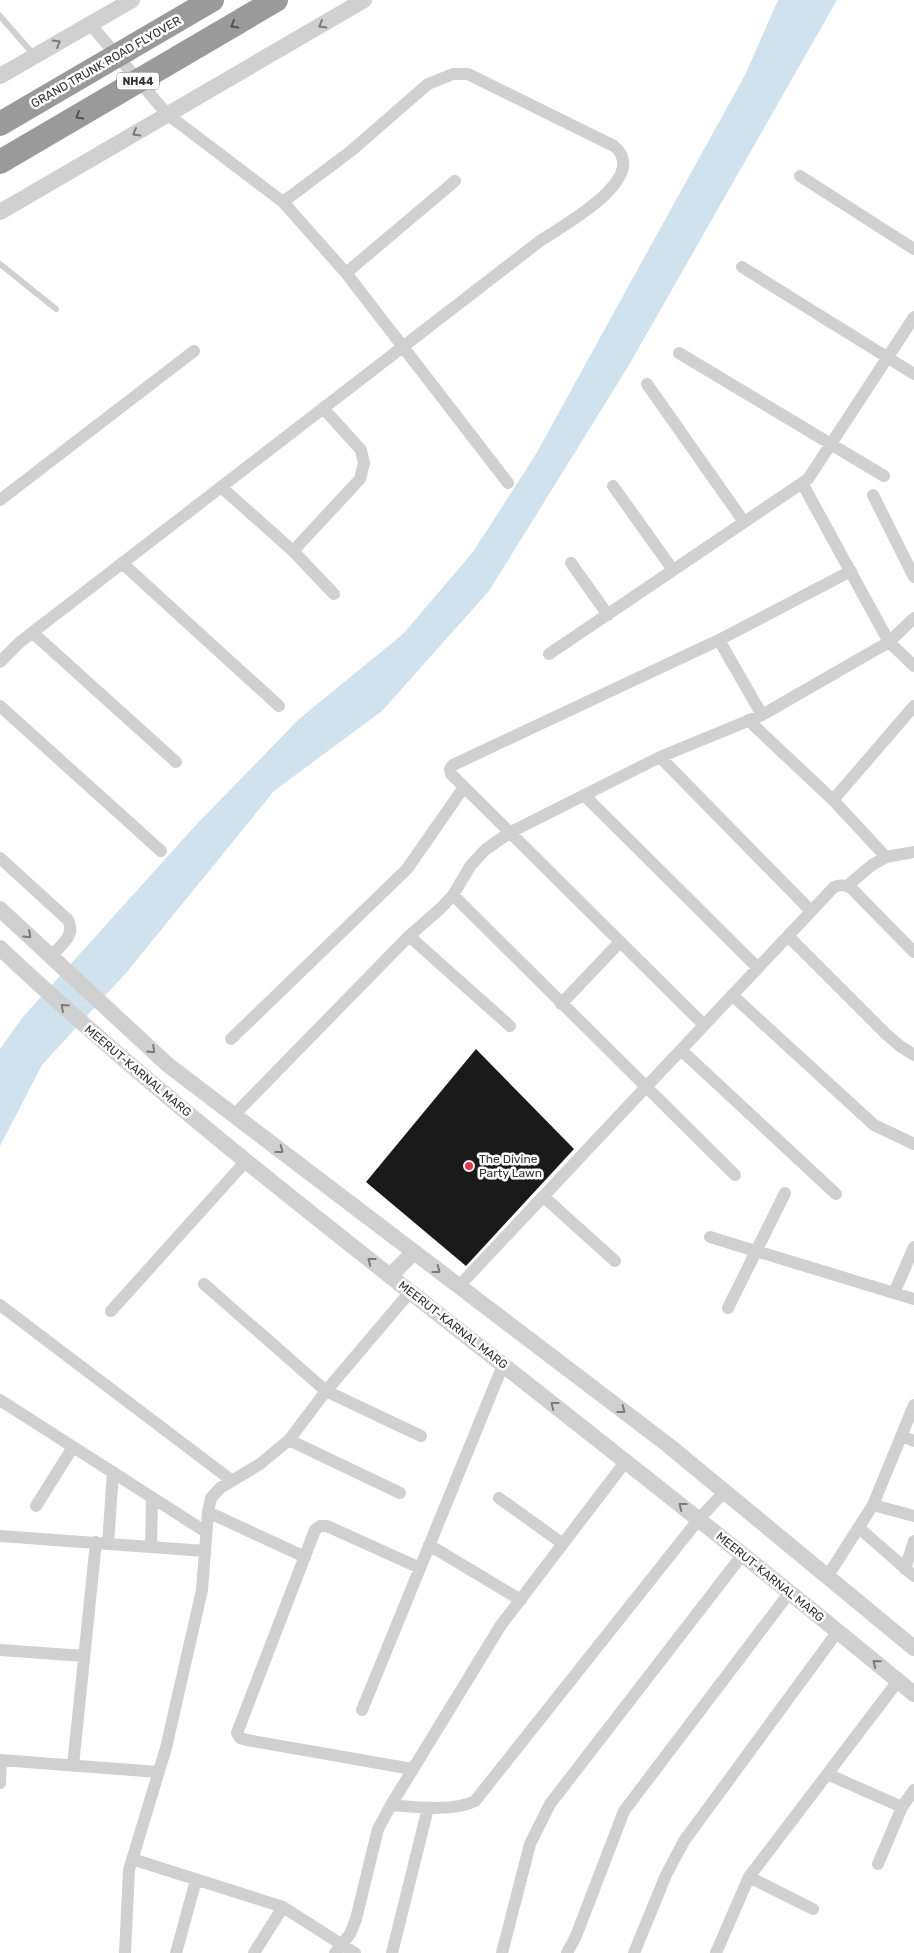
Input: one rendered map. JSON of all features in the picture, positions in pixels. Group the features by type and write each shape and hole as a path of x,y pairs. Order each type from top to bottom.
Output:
{"highway":[{"name":"GRAND TRUNK ROAD FLYOVER","path":"0,124 212,0"},
{"name":"NH44","path":"0,162 276,0"}],"street":[{"path":"0,76 132,0"},
{"path":"0,212 364,0"},
{"path":"90,24 167,114 283,202 346,273 508,483"},
{"path":"0,662 20,642 323,408 540,241 599,201 618,181 624,158 621,152 614,146 468,74 453,74 428,84 351,151 283,202"},
{"path":"800,176 914,249"},
{"path":"346,273 455,181"},
{"path":"742,267 914,374"},
{"path":"549,654 808,479 914,317"},
{"path":"0,500 194,351"},
{"path":"679,353 884,476"},
{"path":"647,384 744,522"},
{"path":"292,551 360,479 364,463 361,450 323,408"},
{"path":"802,483 889,642 914,666"},
{"path":"613,486 673,570"},
{"path":"221,487 292,551 334,594"},
{"path":"873,495 914,577"},
{"path":"571,563 608,614"},
{"path":"122,564 279,706"},
{"path":"704,1025 509,833 451,774 450,769 453,765 719,640 850,571"},
{"path":"234,1115 409,936 442,908 453,895 471,865 485,850 509,833 660,757 762,715 889,642 914,618"},
{"path":"33,633 176,762"},
{"path":"719,640 762,715"},
{"path":"0,706 161,851"},
{"path":"833,800 914,706"},
{"path":"748,720 833,800 886,857"},
{"path":"660,757 811,911"},
{"path":"231,1039 407,869 464,787"},
{"path":"584,795 758,968"},
{"path":"847,886 872,865 886,857 914,852"},
{"path":"0,858 68,920 71,934 54,958"},
{"path":"459,1286 834,887 847,886 914,952"},
{"path":"453,895 735,1175"},
{"name":"MEERUT-KARNAL MARG","path":"0,909 168,1066 668,1445 914,1648"},
{"path":"409,936 510,1026"},
{"path":"788,936 886,1034 914,1055"},
{"path":"561,1004 620,942"},
{"name":"MEERUT-KARNAL MARG","path":"0,948 99,1039 246,1161 743,1554 914,1694"},
{"path":"732,995 874,1125 914,1144"},
{"path":"681,1050 836,1194"},
{"path":"112,1311 246,1161"},
{"path":"728,1308 785,1193"},
{"path":"544,1196 615,1261"},
{"path":"710,1237 914,1299"},
{"path":"894,1293 914,1247"},
{"path":"390,1276 414,1252"},
{"path":"204,1284 326,1391 421,1436"},
{"path":"125,1953 129,1870 166,1748 202,1590 206,1532 211,1498 220,1488 260,1464 289,1440 326,1391 410,1292"},
{"path":"0,1305 231,1480"},
{"path":"362,1710 503,1365"},
{"path":"0,1400 206,1532"},
{"path":"827,1577 873,1505 914,1406"},
{"path":"901,1436 914,1441"},
{"path":"289,1440 400,1493"},
{"path":"36,1506 73,1447"},
{"path":"339,1949 350,1934 356,1919 378,1829 412,1769 501,1625 626,1461"},
{"path":"73,1766 84,1656 113,1472"},
{"path":"391,1805 428,1808 468,1805 482,1795 698,1519 724,1492"},
{"path":"151,1547 152,1497"},
{"path":"499,1498 563,1544"},
{"path":"873,1505 914,1516"},
{"path":"208,1512 304,1557"},
{"path":"412,1769 247,1740 240,1738 237,1733 315,1530 320,1526 327,1526 420,1568"},
{"path":"859,1528 910,1572"},
{"path":"0,1536 205,1550"},
{"path":"910,1572 914,1541"},
{"path":"429,1545 521,1600"},
{"path":"502,1953 530,1844 550,1804 743,1554"},
{"path":"567,1953 576,1936 624,1810 790,1592"},
{"path":"634,1953 666,1875 684,1841 838,1631"},
{"path":"0,1650 84,1656"},
{"path":"716,1953 748,1877 898,1681"},
{"path":"0,1783 1,1760 158,1772"},
{"path":"827,1774 902,1807"},
{"path":"878,1864 902,1807 914,1790"},
{"path":"392,1953 428,1808"},
{"path":"132,1859 283,1908 339,1949 355,1953"},
{"path":"748,1877 814,1908"},
{"path":"176,1953 196,1880"},
{"path":"254,1953 283,1908"}],"lane":[{"path":"0,16 35,56"},
{"path":"0,264 56,309"}],"water":[{"path":"778,0 837,0 629,365 489,591 382,711 274,791 126,973 42,1065 0,1146 0,1049 22,1018 195,826 299,719 403,634 473,552 536,454 745,75"}],"building":[{"name":"The Divine Party Lawn","path":"476,1049 574,1149 466,1266 366,1182"}],"place":[{"name":"The Divine Party Lawn","path":"469,1166"}]}
